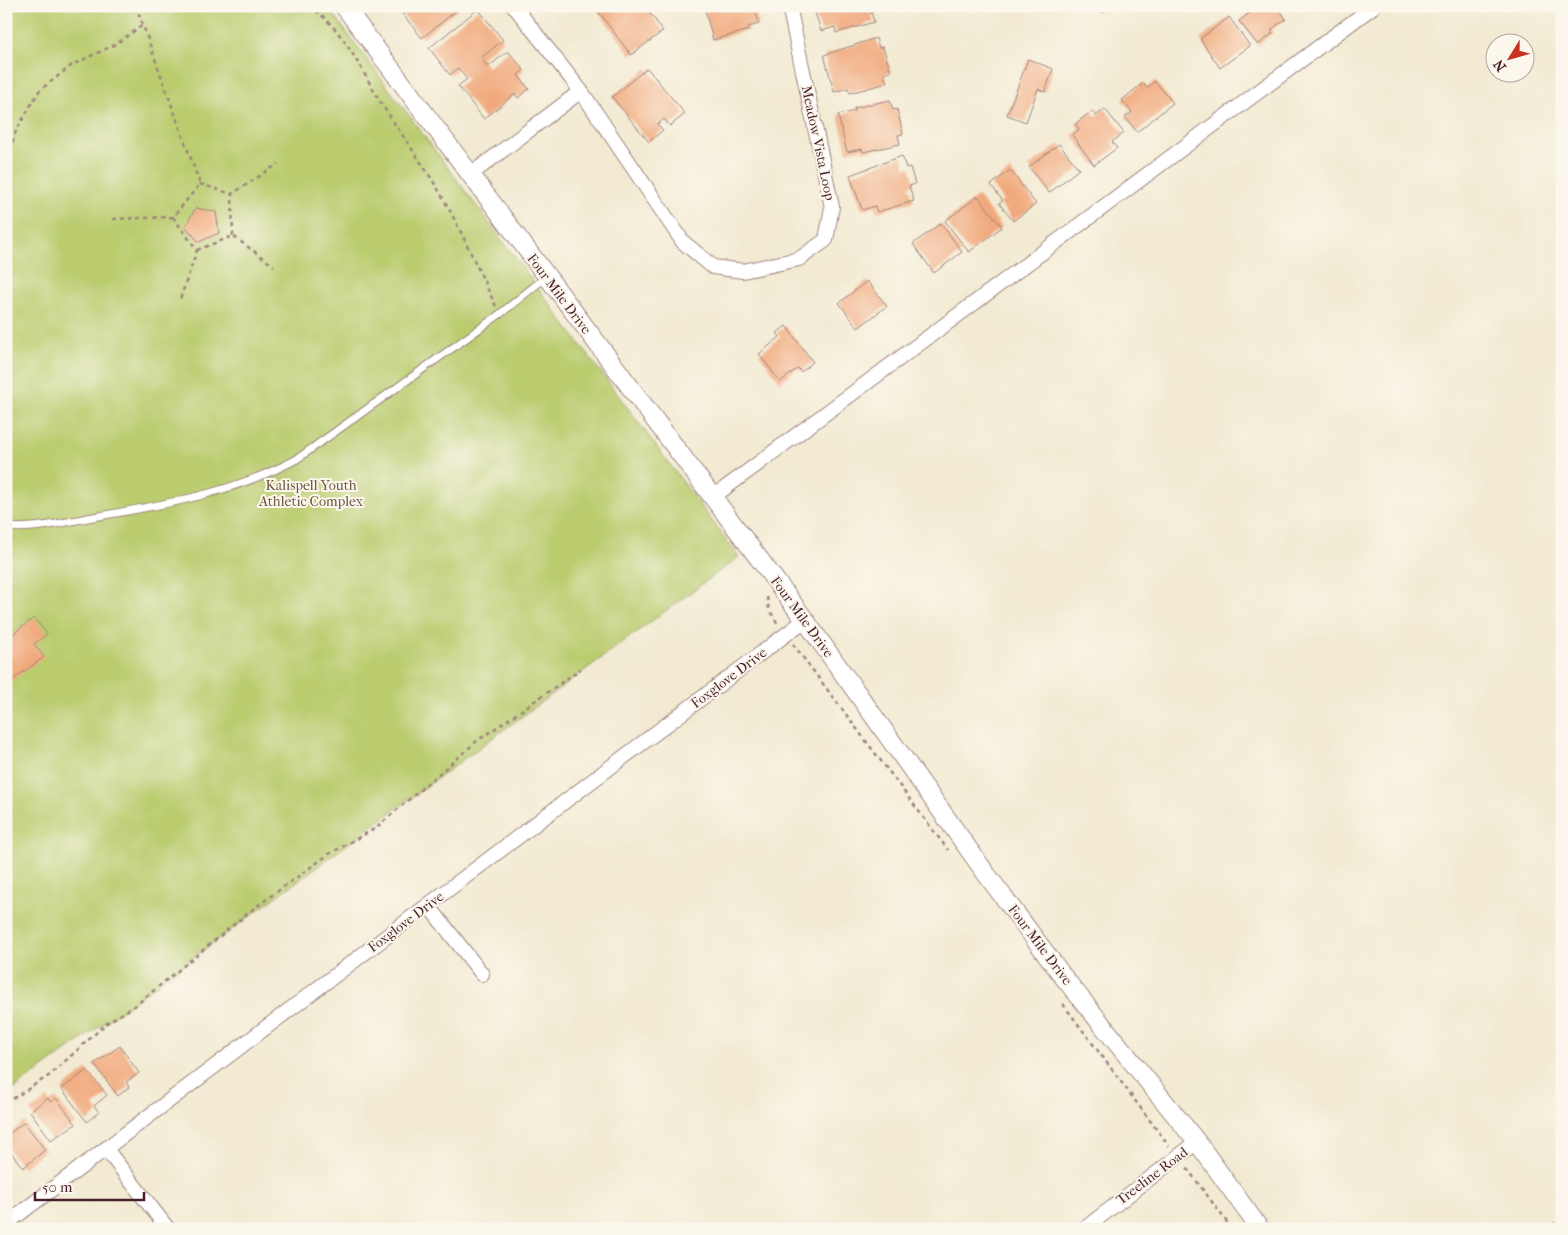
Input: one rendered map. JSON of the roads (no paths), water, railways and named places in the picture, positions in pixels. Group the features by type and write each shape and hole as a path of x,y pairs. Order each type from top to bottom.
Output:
{"street":[{"name":"Four Mile Drive","path":"344,6 546,277 806,620 987,875 1065,979 1197,1142 1260,1229"},
{"name":"Meadow Vista Loop","path":"514,6 581,91 683,242 712,266 743,271 799,259 826,240 832,207 789,6"},
{"path":"713,497 1374,6"},
{"path":"470,175 581,91"},
{"name":"Foxglove Drive","path":"6,1224 806,620"},
{"path":"428,905 482,974"},
{"name":"Treeline Road","path":"1084,1229 1197,1142"},
{"path":"106,1149 168,1229"}],"lane":[{"path":"6,527 55,524 176,502 234,487 268,474 297,459 500,314 546,277"}],"park label":[{"name":"Kalispell Youth Athletic Complex","path":"311,494"}]}
